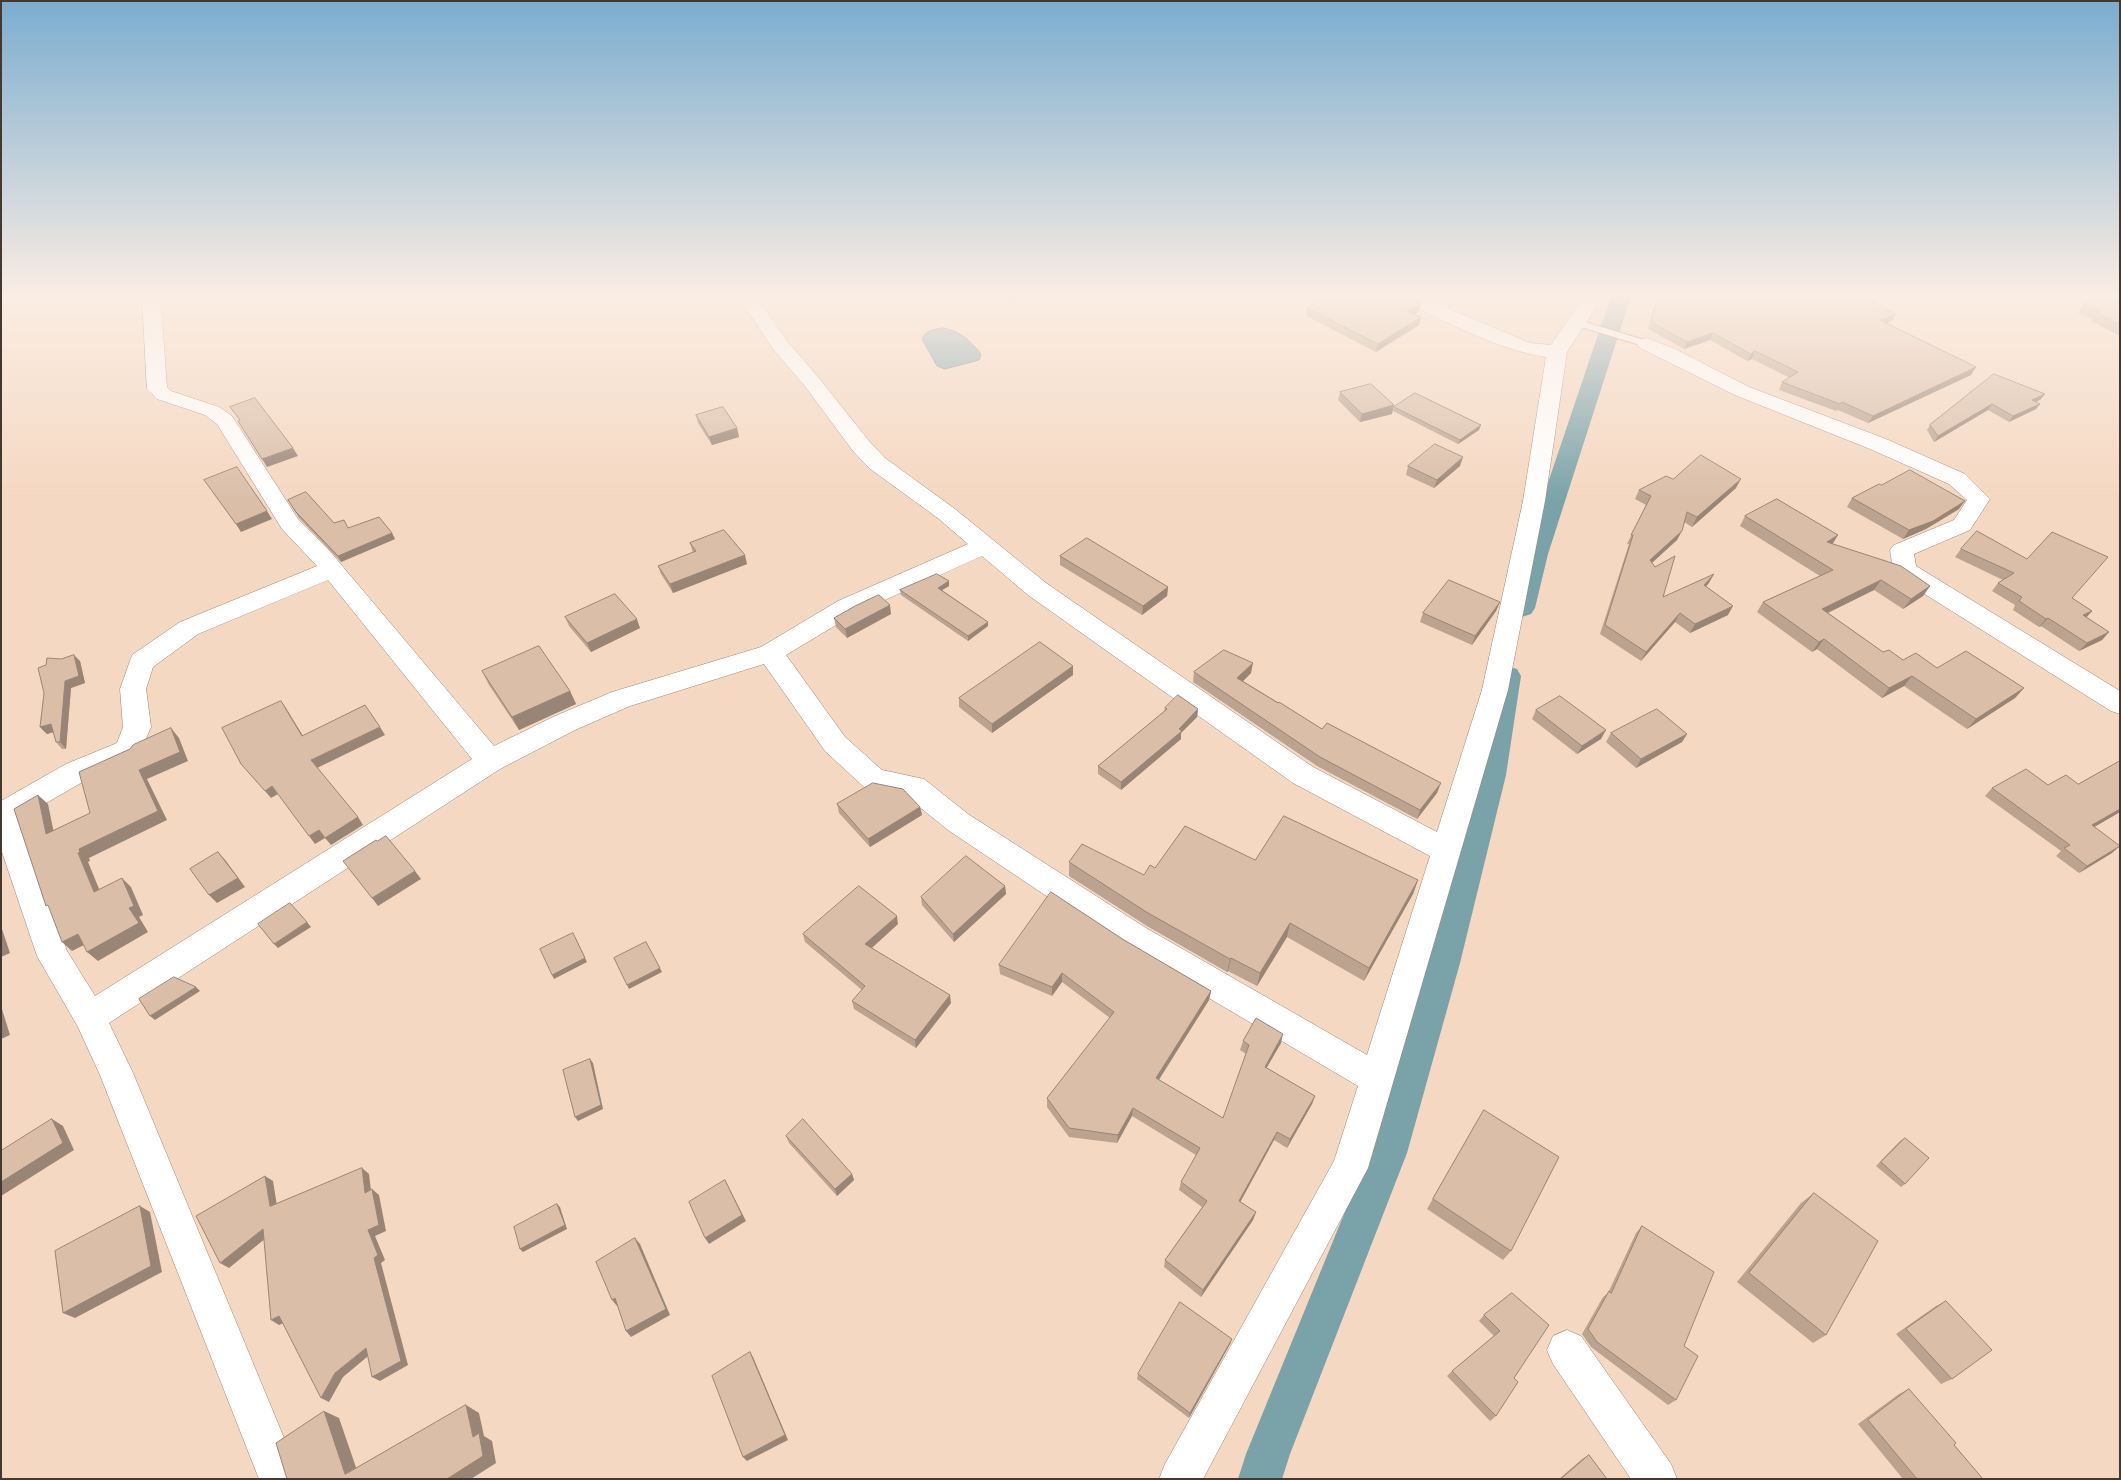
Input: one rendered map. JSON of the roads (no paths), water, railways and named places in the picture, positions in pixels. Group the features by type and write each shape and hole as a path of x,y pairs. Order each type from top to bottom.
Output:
{"street":[{"path":"155,362 157,389 164,395 212,411 225,420 290,524 320,554 490,761"},
{"path":"794,362 860,446 877,463 947,514 1037,589 1303,775 1447,852"},
{"path":"1180,1479 1350,1168 1495,690 1534,501 1555,362"},
{"path":"1686,362 1742,391 1878,444 1957,479 1979,499 1962,525 1902,550 1905,570 2120,704"},
{"path":"90,1018 490,761 565,723 621,699 770,653 847,607 984,545"},
{"path":"280,1479 116,1073 90,1018 54,956 14,846 6,812 76,772 128,750 137,727 133,689 141,662 189,628 331,568"},
{"path":"770,653 835,744 874,779 914,787 965,827 1136,938 1378,1079"},
{"path":"1567,1350 1656,1479"}],"water":[{"path":"935,362 971,362 945,369 937,366"}],"waterway":[{"path":"1522,608 1536,554 1599,362"},
{"path":"1260,1479 1268,1454 1388,1153 1443,963 1491,775 1507,676"}]}
